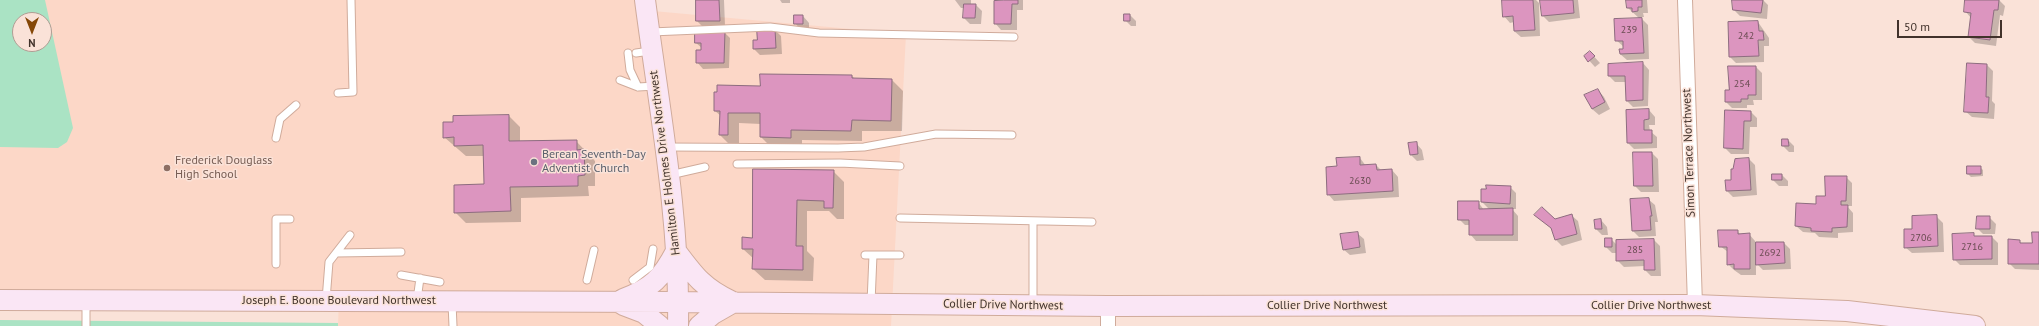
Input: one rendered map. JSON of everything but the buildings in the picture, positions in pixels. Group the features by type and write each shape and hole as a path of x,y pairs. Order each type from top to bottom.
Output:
{"main road":[{"name":"Hamilton E Holmes Drive Northwest","path":"645,0 648,87 665,147 669,176 676,251 679,302 678,326"},
{"path":"615,302 641,292 656,281 666,271 676,251 701,283 713,293 734,302"},
{"name":"Joseph E. Boone Boulevard Northwest","path":"0,300 679,302"},
{"path":"615,302 644,313 660,326"},
{"name":"Collier Drive Northwest","path":"679,302 1108,306 1695,305 1846,311 1975,326"},
{"path":"699,326 713,314 734,302"}],"street":[{"name":"Simon Terrace Northwest","path":"1685,0 1695,305"},
{"path":"1108,306 1108,326"}],"lane":[{"path":"338,93 353,92 351,0"},
{"path":"646,45 682,29 770,27 819,33 1014,37"},
{"path":"628,53 630,70 648,87"},
{"path":"620,80 648,87"},
{"path":"276,138 280,119 296,105"},
{"path":"665,147 838,148 864,146 936,134 1012,135"},
{"path":"737,164 840,163 900,166"},
{"path":"669,176 705,167"},
{"path":"900,218 1092,222"},
{"path":"276,264 276,219 290,219"},
{"path":"1033,221 1033,305"},
{"path":"326,301 329,262 350,235"},
{"path":"633,280 650,267 653,249"},
{"path":"586,280 594,250"},
{"path":"336,253 401,252"},
{"path":"865,255 900,255"},
{"path":"871,304 873,255"},
{"path":"401,275 440,282"},
{"path":"417,301 420,278"},
{"path":"86,300 86,326"},
{"path":"452,301 454,326"}],"shaded area":[{"path":"0,0 651,0 653,11 906,34 891,326 338,326 339,297 0,292"}],"green space":[{"path":"0,0 45,0 48,12 12,12 12,52 52,52 52,32 73,128 67,142 58,148 0,147"},
{"path":"0,320 338,323 338,326 0,326"}],"place":[{"name":"Berean Seventh-Day Adventist Church","path":"534,162"},
{"name":"Frederick Douglass High School","path":"167,168"}]}
